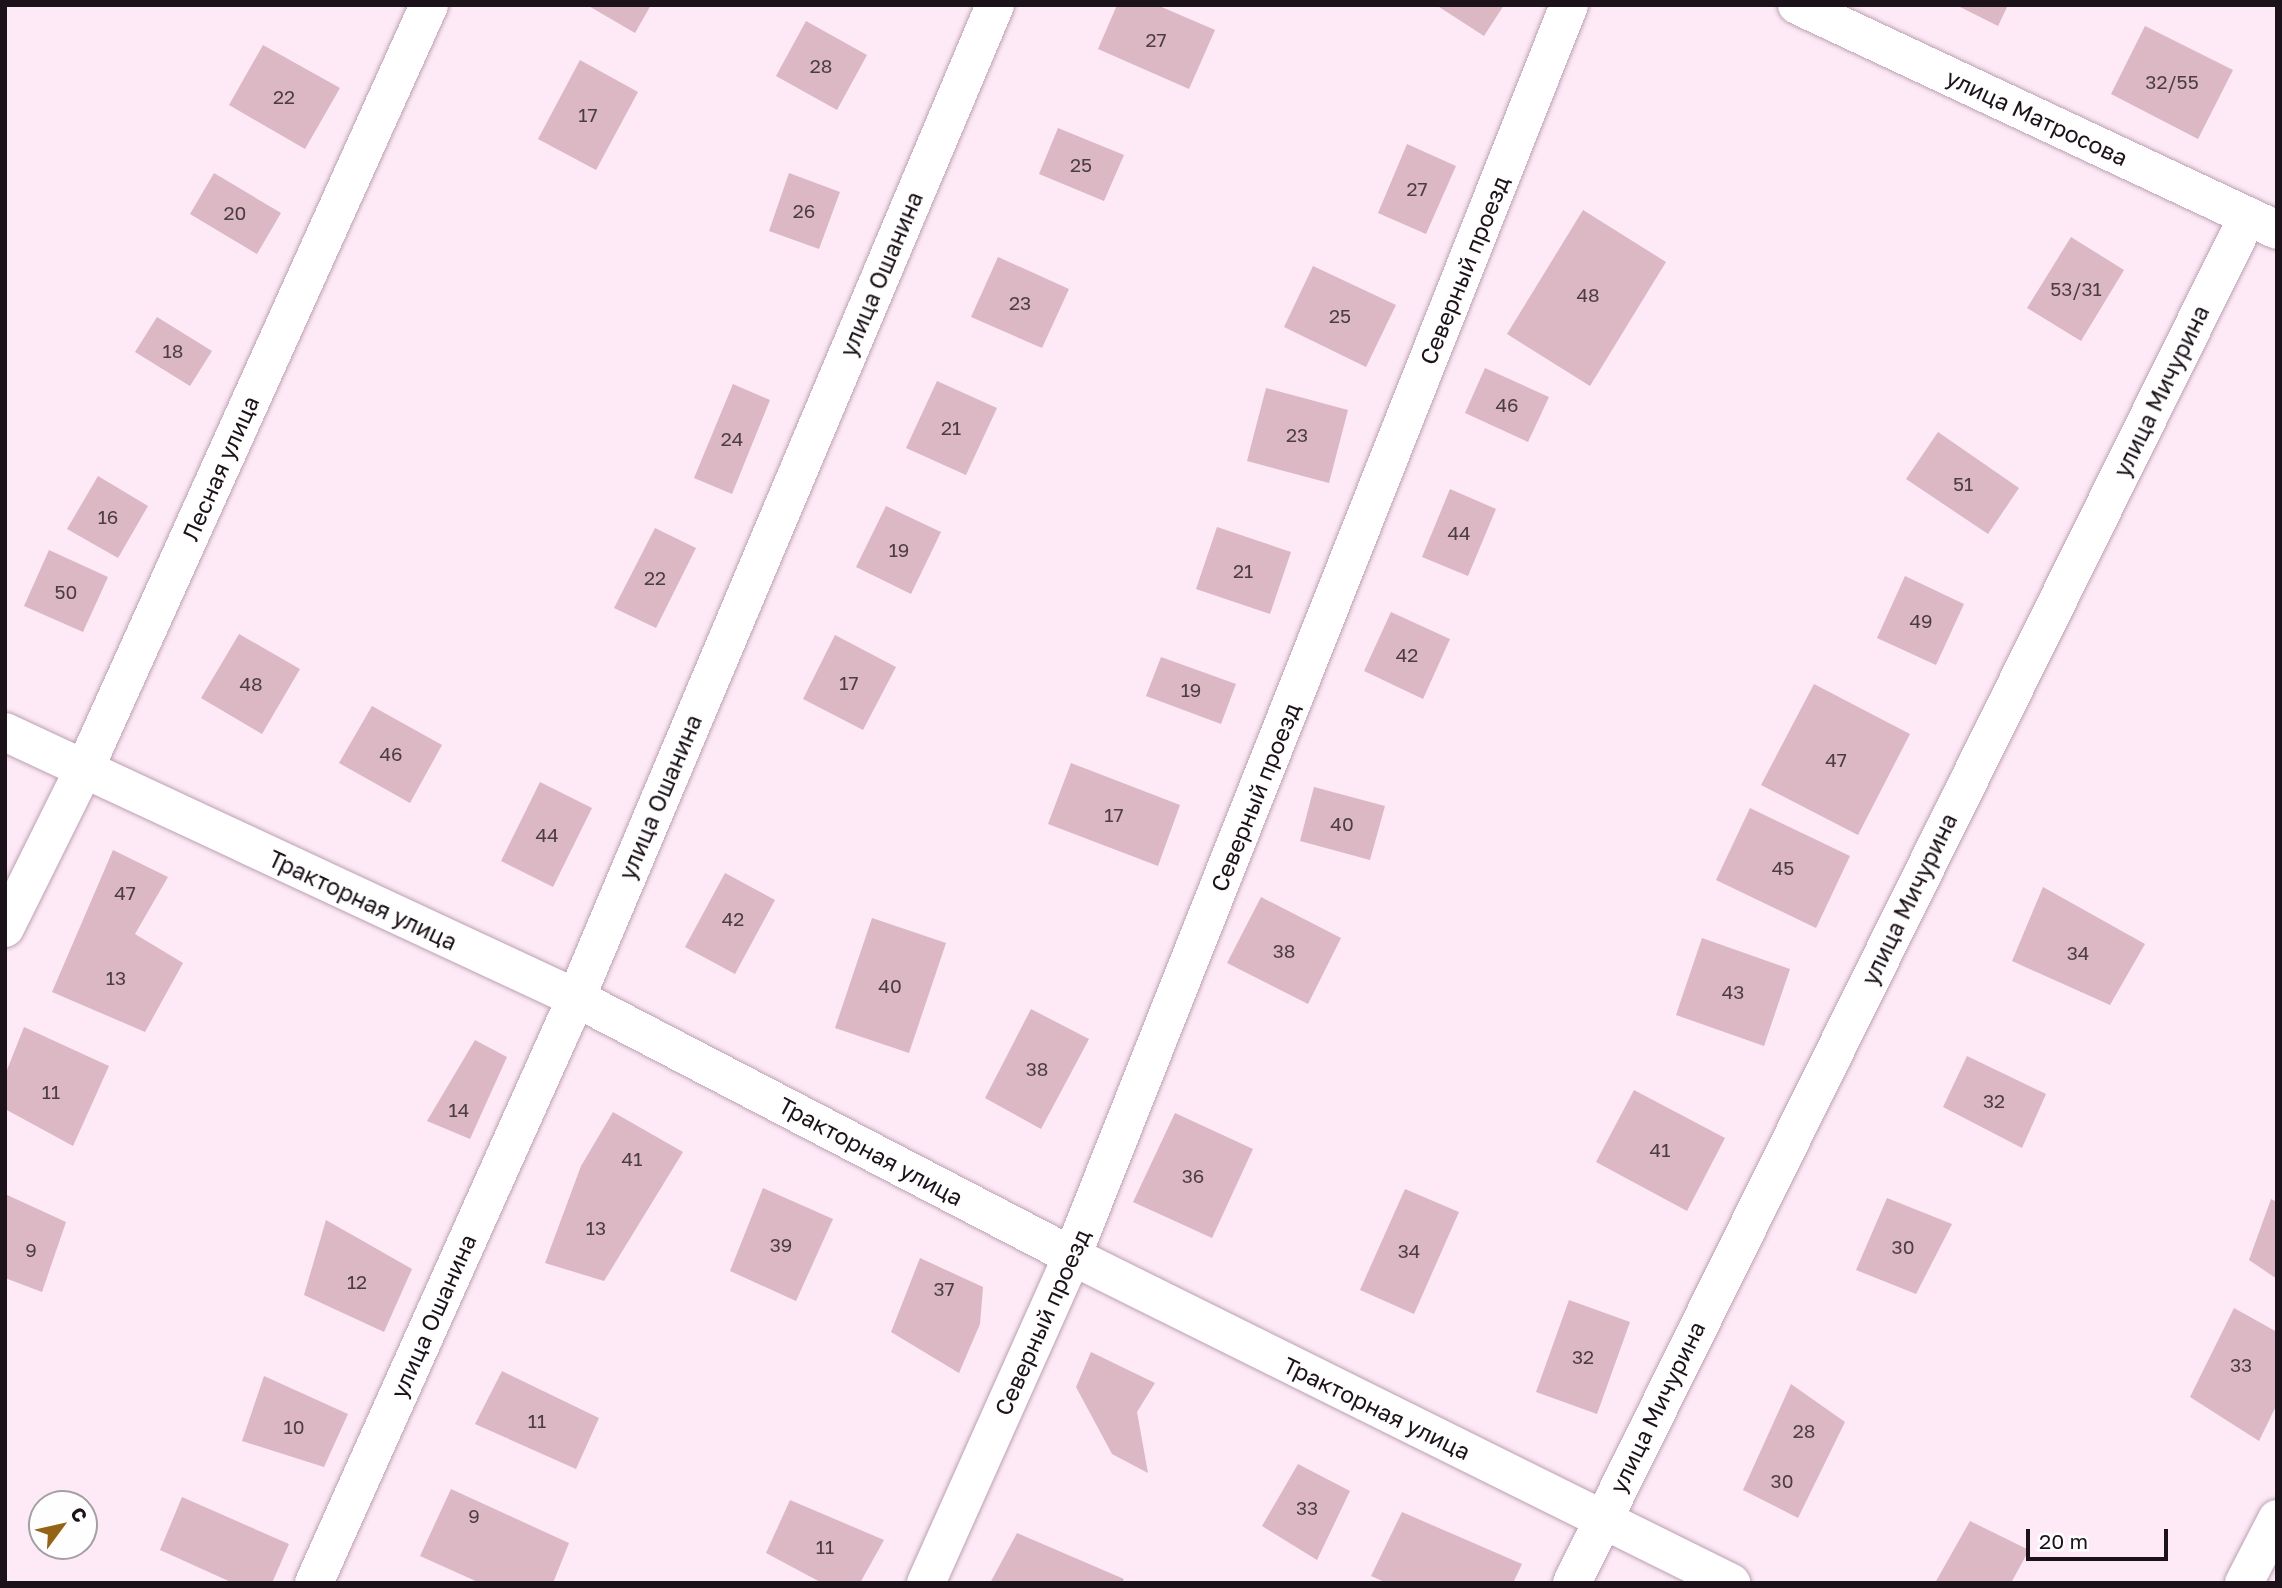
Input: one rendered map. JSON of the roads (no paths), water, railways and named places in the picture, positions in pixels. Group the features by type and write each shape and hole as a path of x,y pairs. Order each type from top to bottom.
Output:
{"street":[{"name":"Лесная улица","path":"5,929 83,772 429,5"},
{"name":"улица Ошанина","path":"314,1583 576,998 995,5"},
{"name":"Северный проезд","path":"926,1583 1072,1256 1569,5"},
{"name":"улица Матросова","path":"1797,5 2262,223"},
{"name":"улица Мичурина","path":"1572,1583 1601,1520 2262,223"},
{"name":"Тракторная улица","path":"5,733 83,772 576,998 1072,1256 1731,1583"},
{"path":"2244,1583 2277,1518"}]}
